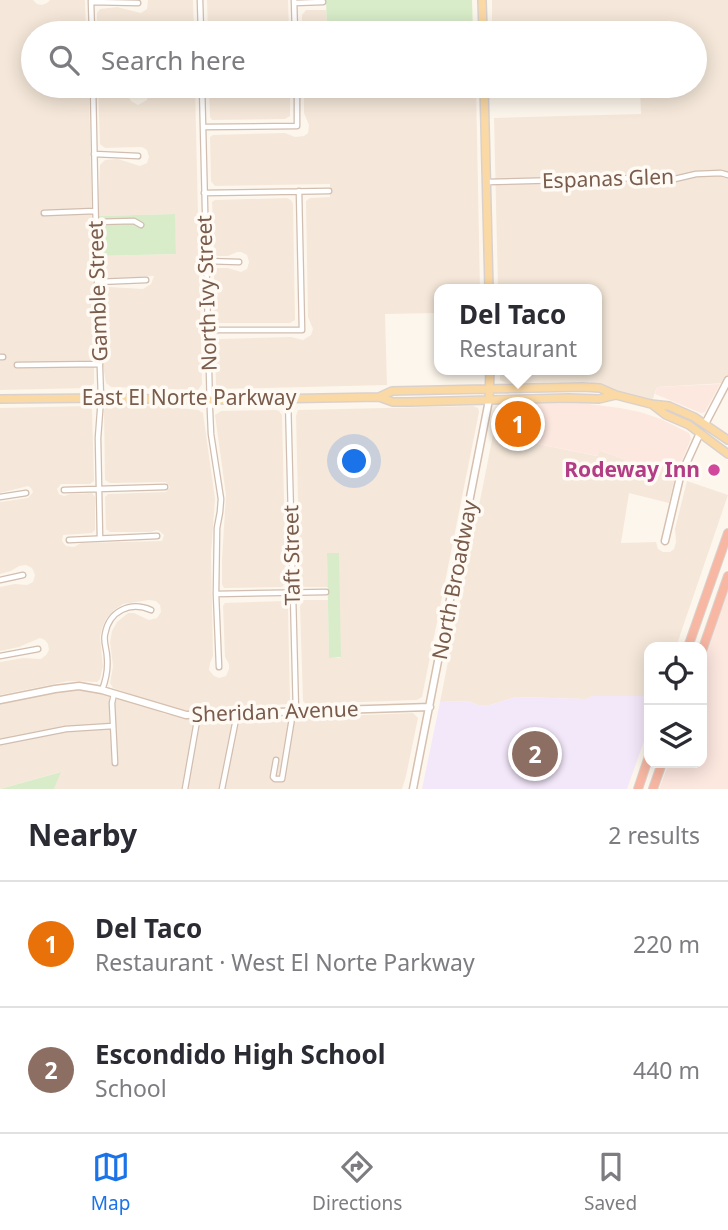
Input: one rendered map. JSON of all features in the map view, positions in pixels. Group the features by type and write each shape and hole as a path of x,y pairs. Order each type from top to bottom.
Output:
{"highway":[{"path":"690,642 728,533"},
{"path":"705,642 728,576"},
{"path":"638,789 645,768"},
{"path":"653,789 660,768"}],"main road":[{"path":"482,0 483,21"},
{"path":"484,98 489,284"},
{"name":"North Broadway","path":"489,400 491,375"},
{"name":"East El Norte Parkway","path":"379,397 392,391 583,387 600,388 616,396"},
{"path":"616,396 669,406 705,424 728,440"},
{"name":"East El Norte Parkway","path":"0,399 210,400 379,397 393,402 599,399 616,396"},
{"path":"651,404 666,415 689,425 728,454"}],"street":[{"path":"200,0 201,21"},
{"path":"92,21 91,1 138,3"},
{"path":"295,21 295,1 324,2"},
{"name":"Gamble Street","path":"93,98 101,398 98,438 100,538"},
{"name":"North Ivy Street","path":"202,98 211,434 221,499 217,528 216,594 219,667"},
{"path":"203,127 298,126 297,98"},
{"path":"94,154 138,156"},
{"name":"Espanas Glen","path":"486,182 639,178 666,181 696,174 728,175"},
{"path":"208,330 302,330 299,191"},
{"path":"204,193 329,191"},
{"path":"44,213 95,211"},
{"path":"95,222 134,221 141,225"},
{"path":"205,261 239,262"},
{"path":"97,282 146,280"},
{"path":"17,365 100,364"},
{"path":"705,424 728,380"},
{"name":"Taft Street","path":"276,760 274,777 282,779 294,712 288,398"},
{"name":"North Broadway","path":"413,789 489,400"},
{"path":"665,541 680,477 700,433"},
{"path":"64,490 165,487"},
{"path":"0,498 26,493"},
{"path":"69,540 157,536"},
{"path":"0,580 23,575"},
{"path":"216,594 326,592"},
{"path":"102,690 107,667 104,637 107,624 114,614 123,608 143,606 151,610"},
{"path":"0,656 38,649"},
{"name":"Sheridan Avenue","path":"0,700 83,686 182,715 430,707"},
{"path":"114,694 112,703 115,763"},
{"path":"222,789 237,714"},
{"path":"185,789 198,715"},
{"path":"0,743 66,729 113,726"}],"shaded area":[{"path":"0,0 33,0 42,5 50,0 85,0 86,21 21,21 21,98 89,98 94,383 89,388 0,390 0,359 4,359 0,355"},
{"path":"148,0 193,0 194,21 97,21 100,9 117,7 141,13 147,9"},
{"path":"207,0 288,0 289,21 208,21"},
{"path":"492,0 728,0 726,383 657,387 651,404 592,392 591,382 506,383 500,380 500,375 602,375 602,284 498,284 494,118 641,114 640,98 707,98 707,21 492,21"},
{"path":"306,10 326,10 326,21 302,21"},
{"path":"98,98 129,98 138,105 147,98 195,98 202,384 198,390 111,387 106,383 101,312 104,290 109,287 143,289 151,284 154,276 103,279 100,276 99,256 176,254 174,214 98,216 100,165 105,160 118,159 140,166 147,163 149,157 147,150 142,147 105,148 100,144"},
{"path":"209,98 290,98 290,116 285,119 212,120"},
{"path":"304,98 476,98 480,284 434,284 434,313 385,314 387,385 219,389 216,385 217,339 291,337 303,340 311,335 313,329 308,317 306,201 310,198 330,197 330,184 215,186 211,181 210,137 285,133 295,137 304,136 308,133 309,125 304,113"},
{"path":"287,198 293,204 295,320 290,323 217,323 214,320 214,271 217,268 228,268 241,272 247,269 249,262 247,255 241,252 228,256 214,254 212,202"},
{"path":"720,384 705,412 701,413 655,394 657,387"},
{"path":"581,403 640,412 689,433 691,439 675,477 601,451 598,456 493,435 498,411 503,405"},
{"path":"108,405 159,406 198,410 203,413 215,499 211,554 213,656 209,670 219,678 226,676 229,669 225,657 225,603 284,601 288,608 290,701 287,704 255,709 187,712 113,688 110,683 113,666 110,642 112,631 117,622 128,613 149,620 157,618 161,612 160,605 149,600 123,604 106,619 100,637 103,666 97,682 69,681 0,695 0,662 23,658 41,659 49,650 45,640 40,638 0,651 0,587 27,585 33,582 35,575 32,568 26,565 0,574 0,502 28,498 33,492 28,486 0,493 0,408 88,406 92,409 94,481 90,484 61,484 57,489 59,494 64,496 92,493 95,497 95,530 92,533 63,535 62,541 66,546 74,547 81,543 162,541 164,535 158,530 110,532 106,529 105,497 108,494 166,492 170,487 166,482 110,483 105,480 104,410"},
{"path":"478,408 479,412 422,697 417,700 306,704 303,701 300,606 303,600 328,600 329,657 340,658 338,553 327,554 328,587 302,586 296,416 298,410"},
{"path":"276,410 282,415 286,583 282,587 224,588 222,559 226,495 215,415 221,411"},
{"path":"493,435 597,456 601,451 675,477 669,503 629,493 621,543 656,542 658,549 663,552 674,549 675,529 687,481 728,495 678,642 644,642 644,696 593,696 586,699 516,697 490,705 478,705 468,701 440,702"},
{"path":"728,590 728,789 659,789 667,768 707,768 707,651"},
{"path":"67,690 91,691 109,696 109,723 0,741 0,704"},
{"path":"593,696 644,696 644,741 627,789 422,789 440,702 468,701 478,705 490,705 516,697 586,699"},
{"path":"118,698 195,722 183,789 54,789 60,772 0,789 0,744 67,730 110,728 114,758 117,759 113,704"},
{"path":"413,713 418,718 402,789 224,789 241,717 270,719"},
{"path":"227,717 233,721 220,789 187,789 200,723 205,718"}],"green space":[{"path":"326,0 472,0 473,21 327,21"},
{"path":"175,214 176,254 99,256 98,216"},
{"path":"327,553 339,553 341,657 329,658"},
{"path":"61,772 54,789 0,789"}],"place":[{"name":"Del Taco","path":"518,424"},
{"name":"Rodeway Inn","path":"714,470"},
{"name":"Escondido High School","path":"535,754"}]}
